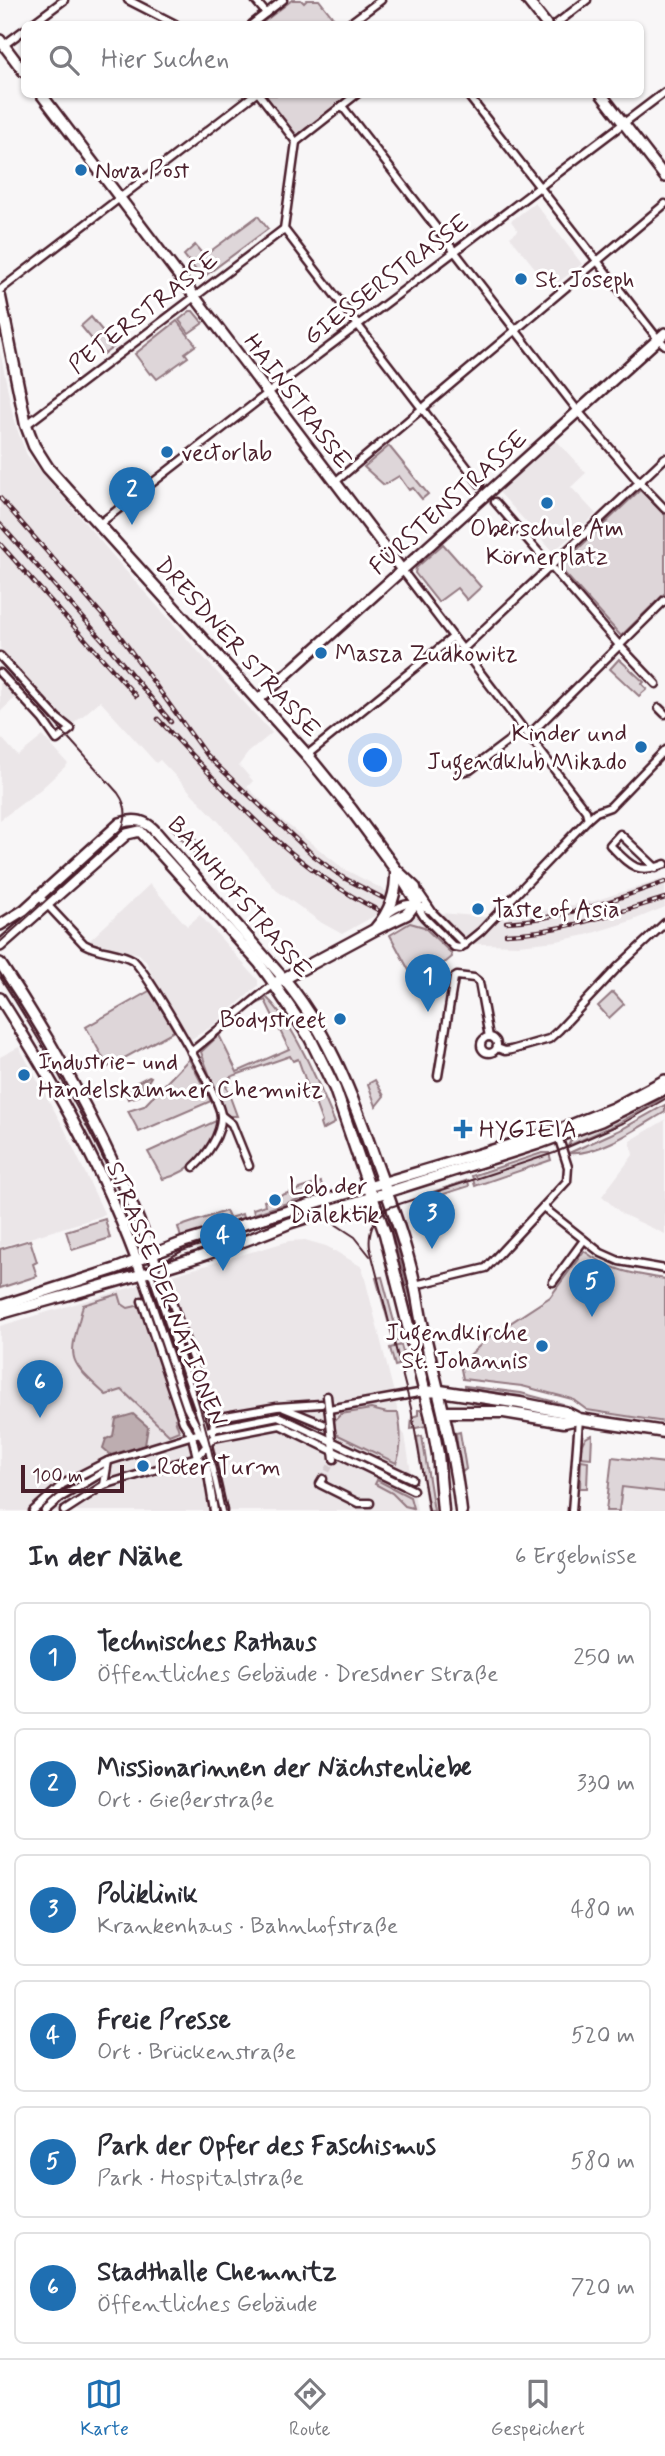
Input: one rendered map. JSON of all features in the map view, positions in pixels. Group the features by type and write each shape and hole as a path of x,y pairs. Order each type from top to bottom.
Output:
{"main road":[{"path":"527,0 544,21"},
{"path":"2,43 21,68"},
{"name":"HAINSTRASSE","path":"44,98 402,570"},
{"path":"604,98 665,177"},
{"name":"DRESDNER STRASSE","path":"0,296 26,425 34,446 48,468 306,755 351,809 396,870 415,888 418,897 415,904"},
{"name":"FÜRSTENSTRASSE","path":"258,700 578,411 663,339"},
{"name":"BAHNHOFSTRASSE","path":"39,896 120,823 141,820 149,824 324,1034 355,1100 388,1193 415,1285 421,1320 445,1412 461,1511"},
{"name":"BAHNHOFSTRASSE","path":"46,905 127,834 140,831 259,963 279,981 328,1072 373,1198 397,1278 422,1392 431,1417 438,1454 443,1511"},
{"path":"376,929 395,892 396,870"},
{"path":"0,925 24,910 39,896"},
{"path":"279,981 401,918 415,904"},
{"path":"0,946 46,905"},
{"name":"STRASSE DER NATIONEN","path":"0,962 77,1089 109,1153 153,1255 155,1273"},
{"name":"STRASSE DER NATIONEN","path":"0,998 74,1121 117,1210 142,1275"},
{"path":"0,1314 155,1273 388,1193 557,1133 613,1108 665,1080"},
{"path":"0,1306 137,1261 184,1242 369,1186 600,1121 665,1089"},
{"path":"422,1392 440,1391 520,1403 565,1412 579,1419 665,1433"},
{"name":"BAHNHOFSTRASSE","path":"431,1417 440,1391"},
{"path":"422,1392 445,1412 504,1412 564,1422 579,1419"}],"street":[{"path":"36,21 64,0"},
{"path":"128,0 169,21"},
{"path":"255,0 266,13"},
{"path":"256,21 283,0"},
{"path":"353,21 381,0"},
{"path":"559,21 587,0"},
{"path":"2,43 21,32"},
{"name":"GIESSERSTRASSE","path":"98,525 453,251 665,92"},
{"path":"0,290 252,98"},
{"path":"260,98 296,142"},
{"path":"352,98 296,142 284,229 480,484"},
{"path":"470,98 597,262 663,339"},
{"path":"342,106 578,411 665,509"},
{"path":"335,481 665,204"},
{"name":"PETERSTRASSE","path":"26,425 284,229"},
{"path":"463,649 665,457"},
{"path":"495,502 618,645 656,684"},
{"name":"HAINSTRASSE","path":"402,570 527,732 586,811 588,819"},
{"path":"460,772 470,770 527,732 665,600"},
{"path":"306,755 453,637"},
{"path":"0,656 57,718 71,729 57,740 43,720 0,673"},
{"path":"659,708 665,714"},
{"path":"415,888 431,911 465,945 588,819 596,812 610,807 665,750"},
{"path":"656,868 620,834 610,845 633,867 656,868 665,864"},
{"name":"DRESDNER STRASSE","path":"396,870 424,917 454,947 465,945"},
{"path":"39,896 84,944 93,949 127,957 138,965 191,1052 221,1115 232,1124 249,1166"},
{"path":"386,914 401,904 415,904 431,911"},
{"path":"496,1048 511,1050 549,1039 645,940 665,923"},
{"path":"438,1076 453,983 457,976 474,978 479,982 489,1037"},
{"path":"191,1052 279,981"},
{"path":"489,1037 496,1041 496,1048 491,1053 482,1049 483,1039 489,1037"},
{"path":"194,1167 210,1149 219,1129 221,1115"},
{"path":"415,1285 486,1268 563,1187 567,1181 568,1170 557,1133"},
{"path":"543,1207 601,1253 620,1261 665,1269"},
{"path":"553,1282 584,1240"},
{"name":"STRASSE DER NATIONEN","path":"155,1273 168,1291 214,1419 207,1431"},
{"name":"STRASSE DER NATIONEN","path":"142,1275 187,1408 207,1431 223,1511"},
{"name":"STRASSE DER NATIONEN","path":"142,1301 183,1422 192,1436 198,1461 206,1468 214,1511"},
{"path":"329,1409 422,1392"},
{"path":"327,1396 334,1459"},
{"path":"220,1417 280,1407 321,1404"},
{"path":"280,1407 280,1425"},
{"path":"280,1407 323,1424"},
{"path":"33,1511 57,1490 108,1461 207,1431 278,1416 412,1479"},
{"path":"572,1511 579,1419"},
{"path":"57,1490 65,1511 104,1485 198,1461 210,1443 225,1436 280,1425 413,1490"},
{"path":"104,1485 108,1461"},
{"path":"45,1511 60,1498 105,1471"},
{"path":"323,1479 320,1484 358,1503 370,1503"}],"shaded area":[{"path":"292,0 301,0 304,3 307,0 319,0 336,21 265,21"},
{"path":"266,98 345,98 296,136"},
{"path":"535,203 582,264 551,288 510,237 518,231 511,221"},
{"path":"258,216 268,229 202,278 184,255 195,245 204,256"},
{"path":"190,311 203,323 189,333 179,320"},
{"path":"91,317 115,346 104,354 81,326"},
{"path":"177,321 196,345 185,353 188,357 157,379 135,354"},
{"path":"0,351 14,421 27,455 132,578 272,733 248,753 239,765 253,781 247,787 283,821 344,869 388,892 387,897 441,913 508,919 509,914 525,914 594,901 665,878 665,907 586,935 518,945 452,943 453,938 410,929 376,915 342,934 276,890 219,822 160,760 156,763 100,701 71,726 0,648"},
{"name":"Oberschule Am Körnerplatz","path":"556,440 586,473 571,487 596,514 553,552 499,492"},
{"path":"389,446 428,494 422,499 413,488 409,490 399,476 384,485 364,467"},
{"path":"640,490 665,515 665,593 621,636 559,567"},
{"path":"443,544 481,587 467,600 457,588 438,602 415,573 416,568"},
{"path":"619,659 644,682 642,684 647,689 639,696 610,669"},
{"path":"0,676 16,697 0,712"},
{"path":"0,736 18,756 43,736 68,764 41,789 0,820"},
{"path":"178,819 207,853 200,860 170,826"},
{"path":"150,884 187,926 200,915 258,980 258,986 211,1027 188,1041 162,998 146,961 139,954 89,941"},
{"path":"410,923 424,927 452,957 412,976 390,935"},
{"path":"151,990 174,1031 108,1067 86,1027"},
{"path":"613,992 624,1004 609,1018 598,1006"},
{"path":"266,997 296,1038 335,1123 322,1130 315,1103 311,1104 305,1089 308,1087 298,1059 293,1061 290,1056 230,1077 232,1083 226,1086 237,1116 228,1116 223,1111 201,1052 219,1035 237,1072 289,1049 265,1000 252,1006"},
{"path":"19,1047 64,1128 105,1215 0,1247 0,1057"},
{"path":"189,1059 211,1101 139,1132 128,1111 144,1106"},
{"path":"151,1077 139,1096 128,1099 124,1089"},
{"path":"375,1080 384,1096 376,1106 368,1084"},
{"path":"665,1095 615,1125 568,1146 571,1140 579,1135 627,1115"},
{"path":"665,1105 665,1112 619,1139 593,1150 569,1153 622,1129"},
{"path":"218,1120 211,1140 199,1158 183,1171 163,1179 148,1152"},
{"path":"665,1120 665,1234 622,1214 602,1196 633,1155 630,1141"},
{"path":"549,1153 551,1160 475,1186 472,1176"},
{"path":"468,1180 469,1186 422,1201 421,1196"},
{"path":"321,1182 323,1191 254,1214 253,1209 265,1205 264,1201"},
{"path":"226,1211 229,1218 242,1214 243,1218 181,1238 178,1227"},
{"path":"388,1216 427,1358 423,1360 385,1218"},
{"path":"105,1219 110,1238 72,1250 66,1231"},
{"path":"30,1240 37,1262 33,1264 37,1276 0,1288 0,1249"},
{"path":"305,1240 326,1246 362,1267 401,1430 405,1435 417,1511 0,1511 0,1326 289,1241"},
{"path":"584,1251 613,1267 665,1279 665,1422 587,1410 572,1399 522,1386 463,1379 460,1364 489,1337 550,1297"},
{"path":"382,1277 399,1340 394,1342 376,1278"},
{"path":"119,1294 122,1304 128,1308 141,1305 178,1418 175,1419 179,1431 169,1435 122,1390 106,1395 76,1364 73,1347 83,1305"},
{"path":"401,1345 406,1363 395,1366 390,1348"},
{"path":"465,1386 521,1393 563,1404 563,1408 520,1396 465,1389"},
{"path":"371,1409 398,1413 401,1432 396,1463 336,1434 334,1421 341,1414"},
{"path":"418,1410 423,1410 426,1426 411,1429 412,1417 418,1415"},
{"path":"133,1414 148,1427 145,1445 111,1455 103,1448 106,1439 113,1436 116,1419"},
{"path":"460,1432 466,1469 461,1473 456,1433"},
{"path":"592,1435 591,1458 580,1457 581,1446 588,1436"},
{"path":"422,1436 434,1511 428,1511 417,1437"},
{"path":"612,1457 665,1463 665,1492 622,1487 619,1511 606,1511"},
{"path":"581,1460 588,1461 587,1488 580,1488"},
{"path":"377,1480 410,1497 413,1508 405,1506 392,1493 375,1484"},
{"path":"622,1487 665,1492 665,1511 619,1511"}],"tunnel":[{"path":"323,1479 334,1459"}],"tram line":[{"path":"0,662 118,793 124,804 125,814 124,824 118,835 0,942"},
{"path":"0,977 74,1102 138,1234 189,1370 225,1511"},
{"path":"155,1282 162,1262 182,1251 298,1213 342,1219 357,1218 554,1153 623,1123 665,1099"},
{"path":"387,1210 372,1226 370,1248 411,1408 429,1511"},
{"path":"329,1220 355,1237 370,1256"}],"railway":[{"path":"0,498 118,633 206,755 314,856 342,877 383,898"},
{"path":"0,524 171,722"},
{"path":"0,544 136,696"},
{"path":"158,719 233,799 287,849 316,872 378,910"},
{"path":"506,922 567,913 665,882"},
{"path":"506,934 567,926 665,898"}],"place":[{"name":"Nova Post","path":"81,170"},
{"name":"St. Joseph","path":"521,279"},
{"name":"vectorlab","path":"167,452"},
{"name":"Oberschule Am Körnerplatz","path":"547,503"},
{"name":"Missionarinnen der Nächstenliebe","path":"132,525"},
{"name":"Masza Zudkowitz","path":"321,653"},
{"name":"Kinder und Jugendklub Mikado","path":"641,747"},
{"name":"Taste of Asia","path":"478,909"},
{"name":"Technisches Rathaus","path":"428,1012"},
{"name":"Bodystreet","path":"340,1019"},
{"name":"Industrie- und Handelskammer Chemnitz","path":"24,1075"},
{"name":"HYGIEIA","path":"463,1129"},
{"name":"Lob der Dialektik","path":"275,1200"},
{"name":"Poliklinik","path":"432,1249"},
{"name":"Freie Presse","path":"223,1271"},
{"name":"Park der Opfer des Faschismus","path":"592,1317"},
{"name":"Jugendkirche St. Johannis","path":"542,1346"},
{"name":"Stadthalle Chemnitz","path":"40,1418"},
{"name":"Roter Turm","path":"143,1466"}]}
